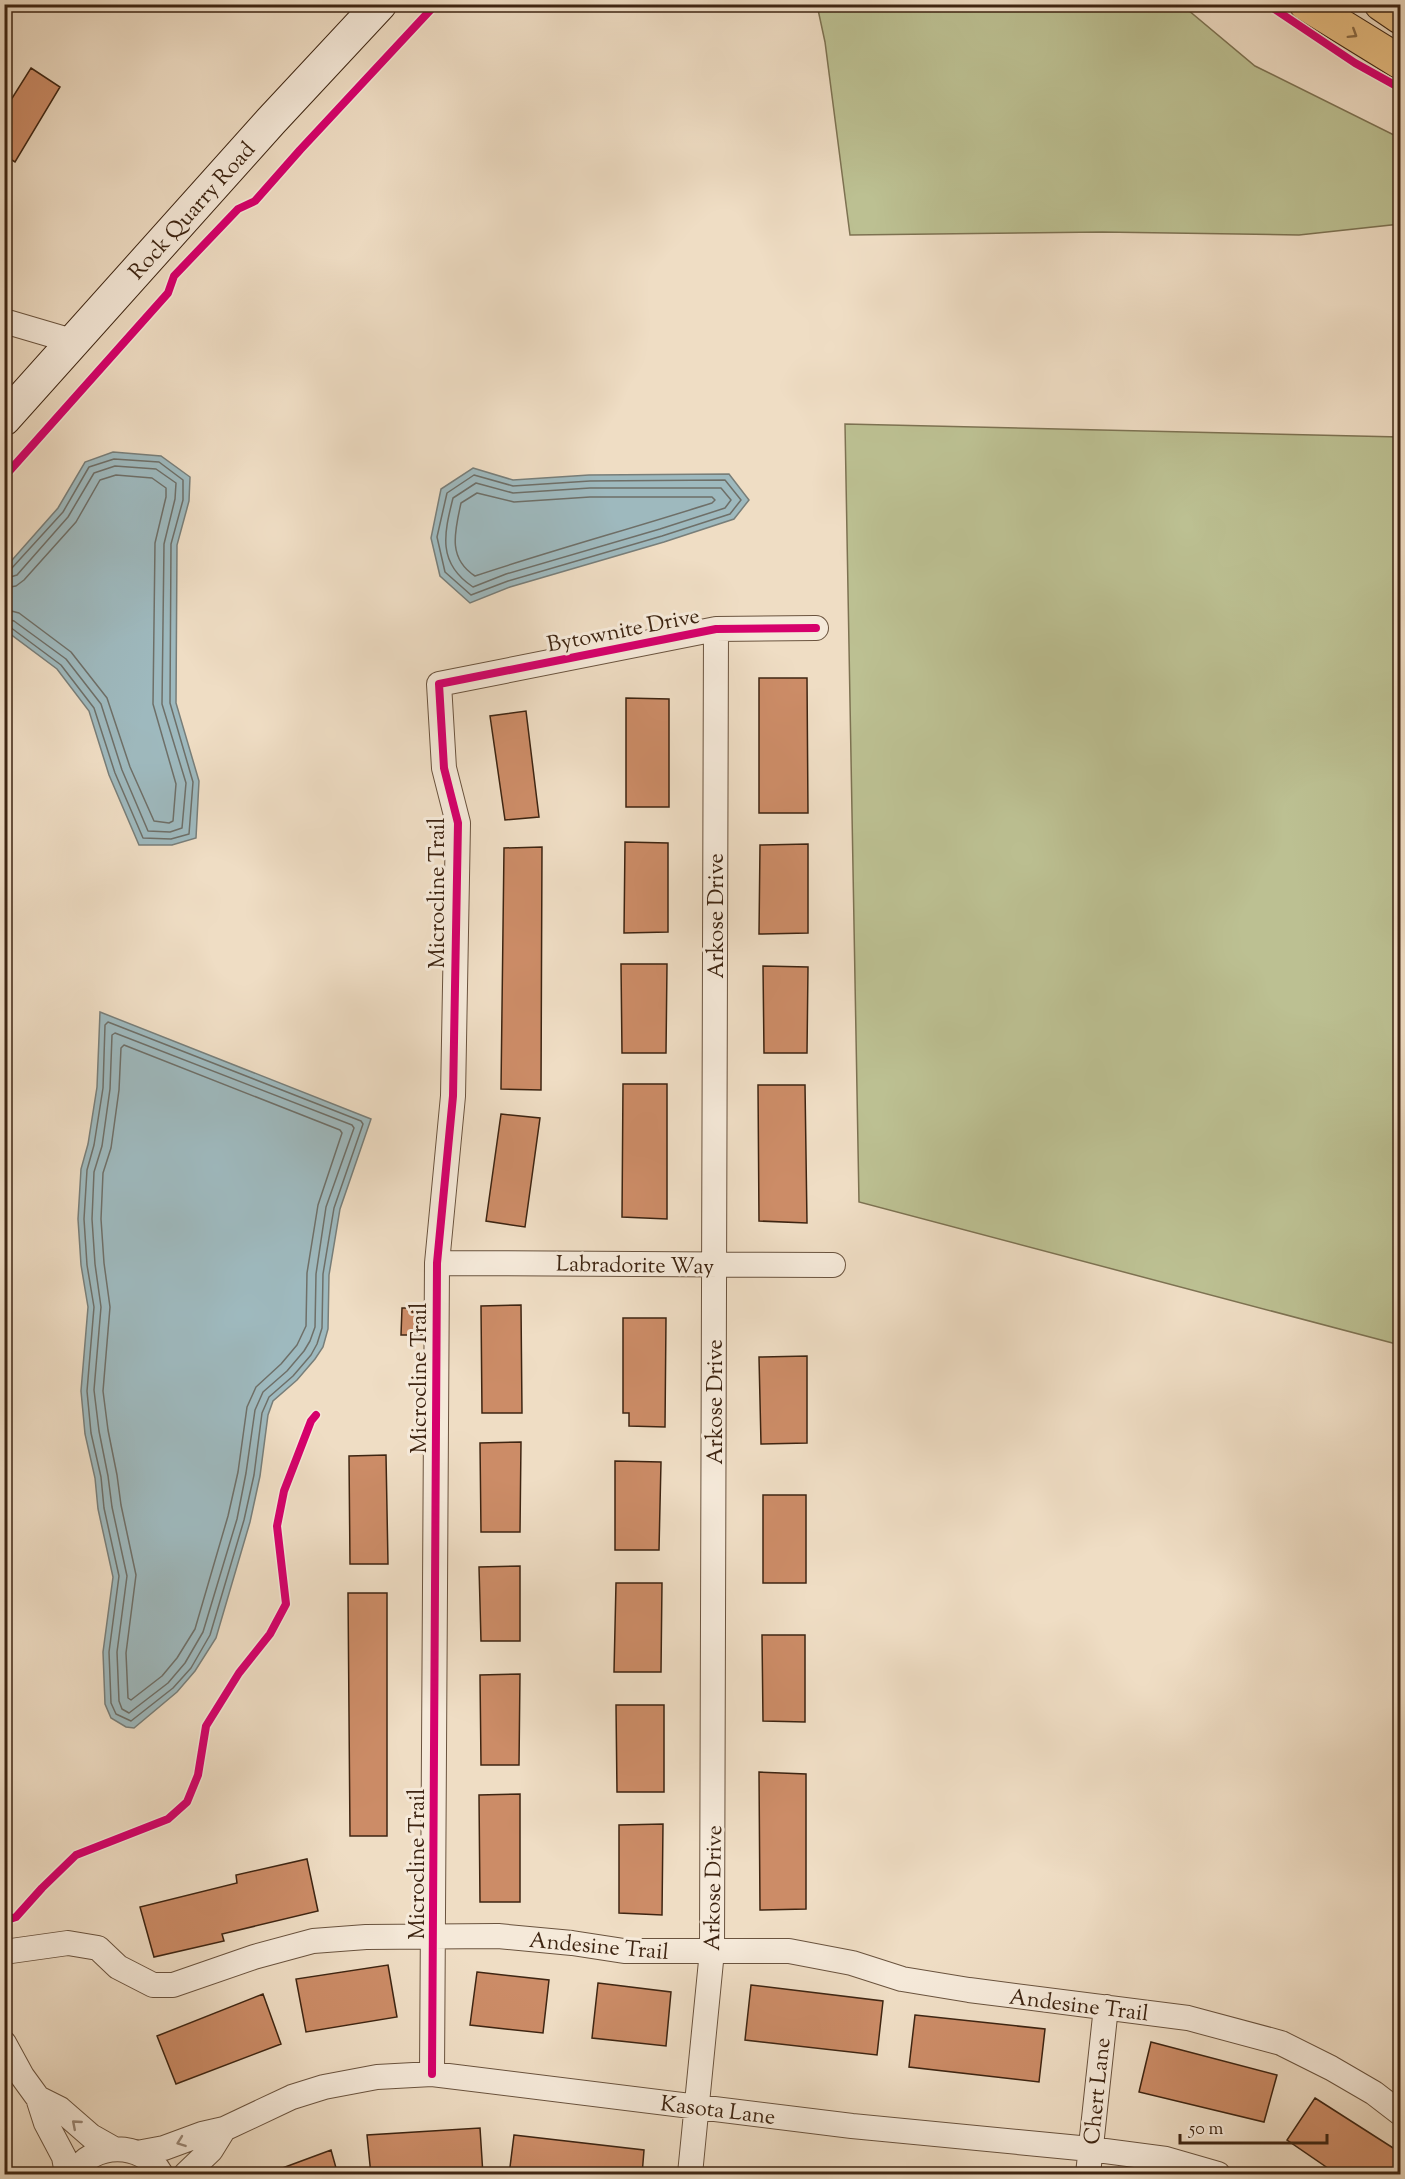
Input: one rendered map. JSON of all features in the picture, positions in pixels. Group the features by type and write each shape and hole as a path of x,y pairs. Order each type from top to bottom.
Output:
{"main road":[{"name":"Rock Quarry Road","path":"4,419 271,121 380,4"},
{"path":"1306,4 1401,62"},
{"path":"1381,4 1401,16"}],"street":[{"path":"4,321 72,341"},
{"name":"Bytownite Drive","path":"439,684 716,629 816,628"},
{"name":"Arkose Drive","path":"690,2175 712,1951 716,629"},
{"name":"Microcline Trail","path":"432,2074 437,1263 453,1096 458,823 444,768 439,684"},
{"name":"Labradorite Way","path":"437,1263 833,1265"},
{"name":"Andesine Trail","path":"4,1952 68,1943 98,1948 118,1967 153,1986 173,1985 254,1957 314,1941 366,1937 498,1936 624,1951 789,1952 852,1963 902,1979 969,1990 1188,2018 1281,2043 1374,2093 1401,2113"},
{"name":"Chert Lane","path":"1088,2175 1106,2007"},
{"path":"4,2043 22,2076 38,2098 46,2123 64,2157 67,2175"},
{"name":"Kasota Lane","path":"74,2175 86,2160 99,2152 164,2148 202,2134 224,2129 292,2097 324,2087 377,2078 432,2074 852,2126 1090,2149 1166,2159 1218,2175"},
{"path":"38,2098 60,2109 91,2136 150,2160 161,2175"},
{"path":"186,2175 211,2150 224,2129"}],"green space":[{"path":"817,5 1182,5 1255,66 1400,138 1400,224 1299,235 1102,232 850,235 825,42"},
{"path":"845,424 1400,437 1400,1345 859,1202"}],"water":[{"path":"113,452 161,456 190,477 189,501 177,545 176,703 199,781 196,838 172,845 139,845 109,775 89,711 57,669 5,630 5,568 58,508 85,462"},
{"path":"473,468 513,480 589,475 729,474 749,500 734,519 510,587 470,603 440,576 431,538 441,489"},
{"path":"100,1012 371,1119 340,1209 329,1275 328,1329 323,1347 297,1380 273,1401 268,1415 260,1476 250,1522 216,1638 195,1671 177,1692 134,1728 126,1727 111,1718 105,1704 103,1652 113,1577 85,1434 81,1391 88,1307 81,1265 78,1219 81,1169 88,1144 97,1087"}],"building":[{"path":"31,68 60,87 15,162 4,155 4,111"},
{"path":"759,678 807,678 808,813 759,813"},
{"path":"626,698 669,699 669,807 626,807"},
{"path":"526,711 539,817 505,820 490,716"},
{"path":"625,842 668,843 668,932 624,933"},
{"path":"808,844 808,933 759,934 760,845"},
{"path":"542,847 541,1090 501,1089 504,848"},
{"path":"621,964 667,964 666,1053 622,1053"},
{"path":"763,966 808,967 807,1053 764,1053"},
{"path":"623,1084 667,1084 667,1219 622,1217"},
{"path":"758,1085 805,1085 807,1223 759,1221"},
{"path":"501,1114 540,1118 525,1227 486,1221"},
{"path":"521,1305 522,1413 482,1413 481,1306"},
{"path":"402,1308 422,1308 422,1335 401,1335"},
{"path":"623,1318 666,1318 665,1427 629,1426 629,1413 623,1413"},
{"path":"807,1356 807,1443 761,1444 759,1357"},
{"path":"521,1442 520,1532 481,1532 480,1443"},
{"path":"386,1455 388,1564 350,1564 349,1456"},
{"path":"615,1461 661,1462 659,1550 615,1550"},
{"path":"763,1495 806,1495 806,1583 763,1583"},
{"path":"520,1566 520,1641 481,1641 479,1567"},
{"path":"616,1583 662,1583 661,1672 614,1672"},
{"path":"348,1593 387,1593 387,1836 350,1836"},
{"path":"762,1635 805,1635 805,1722 763,1721"},
{"path":"520,1674 519,1765 481,1765 480,1675"},
{"path":"616,1705 664,1705 664,1792 617,1792"},
{"path":"759,1772 806,1774 806,1909 760,1910"},
{"path":"520,1794 520,1902 480,1902 479,1795"},
{"path":"663,1824 662,1915 619,1913 619,1825"},
{"path":"307,1859 318,1911 222,1934 224,1941 154,1957 140,1907 237,1883 236,1875"},
{"path":"388,1965 397,2017 306,2032 296,1979"},
{"path":"477,1972 549,1980 543,2033 470,2025"},
{"path":"598,1983 671,1992 666,2046 592,2038"},
{"path":"751,1985 883,2001 877,2055 745,2040"},
{"path":"263,1994 281,2044 176,2084 157,2036"},
{"path":"915,2015 1045,2029 1039,2082 909,2067"},
{"path":"1151,2042 1277,2075 1264,2122 1139,2092"},
{"path":"1315,2098 1401,2153 1401,2175 1338,2175 1287,2140"},
{"path":"480,2128 483,2175 371,2175 367,2135"},
{"path":"514,2135 644,2150 642,2175 509,2175"},
{"path":"331,2150 338,2175 270,2175 269,2173"}],"cycle path":[{"path":"4,477 168,293 174,276 238,209 255,201 436,4"},
{"path":"1267,4 1355,63 1400,88"},
{"path":"432,2074 437,1263 453,1096 458,823 444,768 439,684 716,629 816,628"},
{"path":"4,1921 16,1917 76,1855 168,1819 187,1802 198,1775 206,1726 239,1673 270,1634 286,1604 277,1526 284,1491 311,1421 316,1415"}]}
